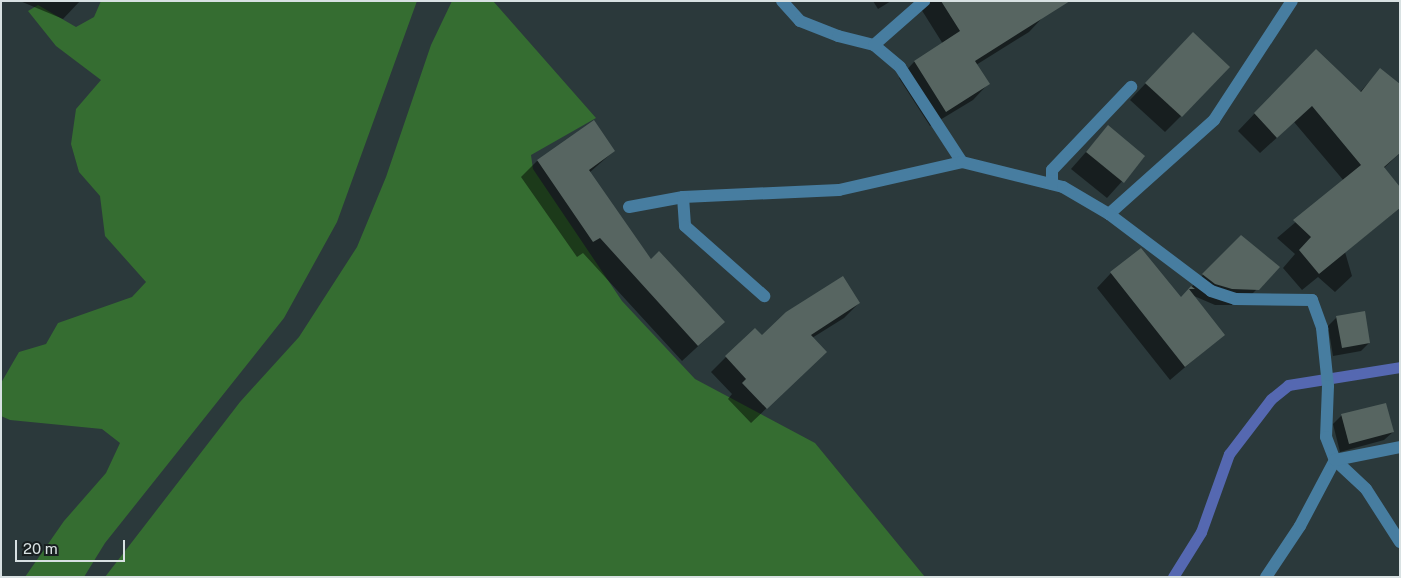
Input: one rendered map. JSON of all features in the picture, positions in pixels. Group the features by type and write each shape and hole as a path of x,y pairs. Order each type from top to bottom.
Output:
{"street":[{"path":"782,1 800,21 838,36 874,45 900,68 962,162"},
{"path":"874,45 924,1"},
{"path":"1109,214 1214,120 1292,1"},
{"path":"1052,184 1052,170 1131,86"},
{"path":"629,207 683,197 839,190 962,162 1064,186 1109,214 1210,291 1235,299 1312,300 1322,328 1328,386 1326,437 1335,460 1366,489 1400,542"},
{"path":"683,197 685,226 764,296"},
{"path":"1335,460 1400,447"},
{"path":"1266,577 1300,526 1335,460"}],"green space":[{"path":"101,1 417,1 337,222 284,318 105,543 84,577 25,577 64,521 106,473 120,443 102,429 10,420 1,416 1,383 19,352 46,344 58,323 132,297 146,282 105,236 100,196 79,172 71,144 76,109 101,80 56,46 28,11 38,5 76,27 94,17"},
{"path":"452,1 493,1 596,118 531,155 533,169 622,301 695,379 815,443 925,577 105,577 240,402 299,337 357,247 386,177 431,45"}],"building":[{"path":"941,1 1070,1 975,61 990,84 946,112 914,61 960,31"},
{"path":"1193,32 1230,67 1182,117 1145,83"},
{"path":"1316,49 1361,92 1380,68 1400,84 1400,153 1384,167 1400,187 1400,208 1319,274 1299,250 1311,237 1293,220 1361,165 1312,106 1277,138 1254,113"},
{"path":"594,120 615,151 589,170 651,259 659,251 725,322 698,346 600,238 593,242 537,160"},
{"path":"1108,125 1145,156 1124,183 1086,152"},
{"path":"1241,235 1280,267 1259,290 1232,289 1215,284 1202,274"},
{"path":"1141,248 1181,297 1191,286 1195,289 1189,289 1225,335 1185,367 1110,272"},
{"path":"843,276 860,303 811,335 827,352 767,409 742,383 746,379 725,356 755,328 762,335 786,312"},
{"path":"1365,311 1370,343 1342,348 1336,316"},
{"path":"1386,403 1394,432 1349,444 1341,414"}],"waterway":[{"path":"1173,577 1201,532 1229,454 1271,399 1288,385 1400,367"}]}
